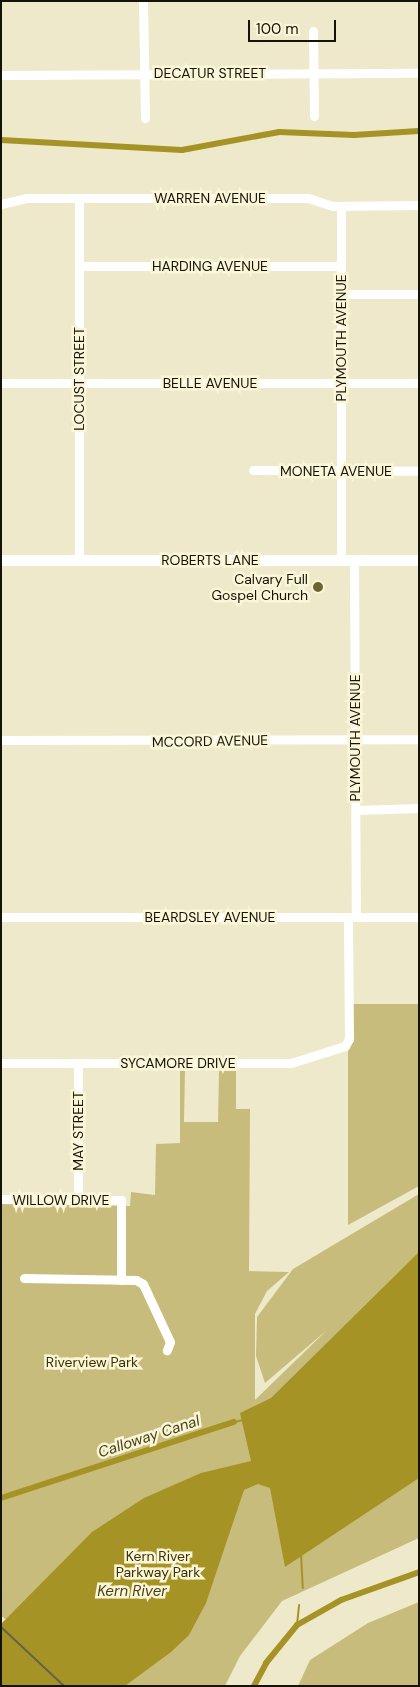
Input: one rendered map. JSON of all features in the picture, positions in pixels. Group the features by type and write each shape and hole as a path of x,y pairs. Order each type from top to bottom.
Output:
{"main road":[{"name":"ROBERTS LANE","path":"1,560 419,560"}],"street":[{"path":"143,1 144,118"},
{"path":"313,31 314,116"},
{"name":"DECATUR STREET","path":"1,75 144,72 313,74 419,72"},
{"name":"WARREN AVENUE","path":"1,204 28,198 308,198 341,206 419,206"},
{"name":"LOCUST STREET","path":"79,198 79,560"},
{"name":"PLYMOUTH AVENUE","path":"341,206 341,560"},
{"name":"HARDING AVENUE","path":"79,266 341,266"},
{"path":"341,294 419,294"},
{"name":"BELLE AVENUE","path":"1,383 419,383"},
{"name":"MONETA AVENUE","path":"253,470 419,471"},
{"name":"PLYMOUTH AVENUE","path":"349,1039 356,810 354,560"},
{"name":"MCCORD AVENUE","path":"1,740 356,741 419,739"},
{"path":"356,810 419,808"},
{"name":"BEARDSLEY AVENUE","path":"1,916 419,918"},
{"name":"SYCAMORE DRIVE","path":"1,1063 291,1063 346,1046 349,1039"},
{"name":"MAY STREET","path":"78,1063 78,1199"},
{"name":"WILLOW DRIVE","path":"1,1199 121,1200 121,1280"},
{"path":"24,1278 121,1280 143,1284 170,1342 167,1350"}],"green space":[{"path":"348,1004 419,1004 419,1186 348,1225"},
{"path":"180,1071 185,1071 184,1122 218,1122 219,1071 236,1071 236,1109 250,1109 249,1271 289,1272 267,1291 255,1314 255,1400 327,1330 265,1383 256,1356 257,1317 293,1269 419,1194 419,1538 282,1601 240,1656 225,1686 106,1686 1,1616 1,1204 130,1206 131,1192 155,1195 156,1144 180,1143"},
{"path":"419,1602 419,1686 298,1686 310,1660 368,1623"}],"water":[{"name":"Kern River","path":"419,1252 419,1478 285,1567 270,1488 258,1484 244,1490 206,1603 189,1635 171,1652 125,1686 1,1686 1,1624 92,1532 144,1498 201,1473 251,1461 240,1413 271,1398"}],"waterway":[{"path":"1,140 182,150 279,132 354,135 419,131"},
{"name":"Calloway Canal","path":"234,1422 244,1420"},
{"name":"Calloway Canal","path":"1,1498 234,1422"},
{"path":"301,1554 303,1588"},
{"path":"254,1686 266,1663 297,1625 341,1600 419,1572"},
{"path":"297,1625 299,1605"}],"railway":[{"path":"1,1627 64,1686"}],"place":[{"name":"Calvary Full Gospel Church","path":"318,587"}],"park label":[{"name":"Riverview Park","path":"92,1362"},
{"name":"Kern River Parkway Park","path":"158,1564"}]}
